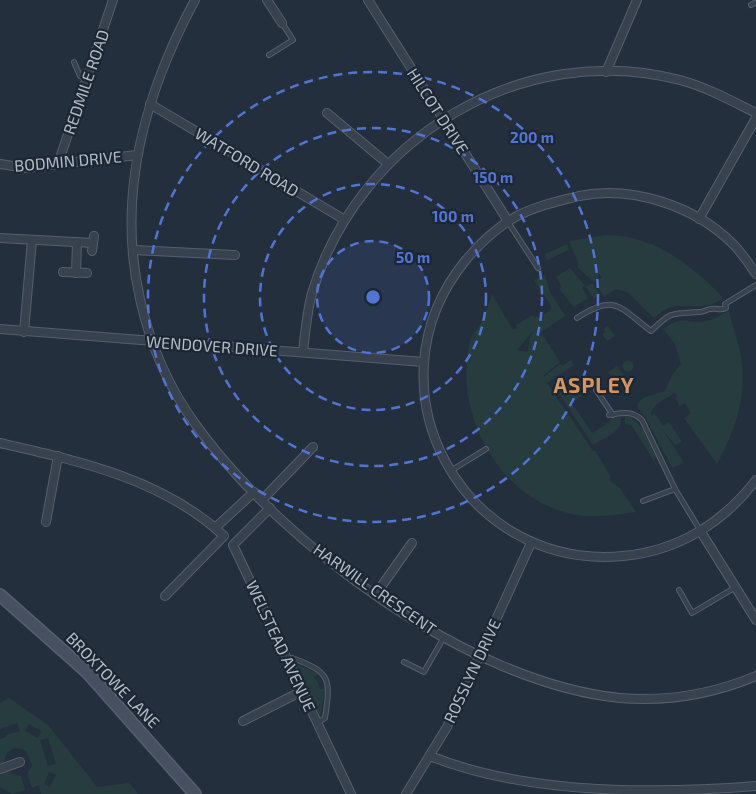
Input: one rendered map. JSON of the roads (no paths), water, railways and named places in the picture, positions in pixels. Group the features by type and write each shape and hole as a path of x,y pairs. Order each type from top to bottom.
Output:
{"main road":[{"name":"BROXTOWE LANE","path":"0,595 100,693 195,794"}],"street":[{"name":"REDMILE ROAD","path":"58,164 113,0"},
{"name":"HARWILL CRESCENT","path":"195,0 170,47 150,104 137,155 133,203 133,250 140,302 152,342 168,379 196,425 254,492 329,560 376,594 478,656 530,678 562,688 622,698 684,696 718,689 756,676"},
{"path":"266,0 280,20 270,22"},
{"name":"HILCOT DRIVE","path":"368,0 508,221"},
{"path":"606,72 637,0"},
{"path":"303,352 312,294 330,248 345,220 388,164 408,144 444,118 495,93 520,84 575,72 606,72 680,80 720,95 756,113"},
{"name":"WATFORD ROAD","path":"150,104 345,220"},
{"path":"327,113 388,164"},
{"path":"699,219 756,118"},
{"name":"BODMIN DRIVE","path":"0,164 25,168 137,155"},
{"path":"756,274 734,245 699,219 659,201 606,192 556,202 508,221 480,244 449,284 430,332 424,362 429,418 438,450 451,471 486,513 531,543 565,554 586,557 614,557 641,554 701,532 731,508 756,480"},
{"path":"0,238 93,244"},
{"path":"24,332 32,240"},
{"path":"76,273 77,242"},
{"path":"133,250 235,255"},
{"path":"63,272 87,273"},
{"name":"WENDOVER DRIVE","path":"0,329 424,362"},
{"path":"0,443 58,456 132,478 175,501 224,536 165,596"},
{"path":"262,500 313,447"},
{"path":"46,522 58,456"},
{"path":"215,528 254,492"},
{"name":"WELSTEAD AVENUE","path":"270,508 233,545 351,794"},
{"path":"701,532 756,620"},
{"path":"376,594 412,543"},
{"name":"ROSSLYN DRIVE","path":"406,794 447,727 531,543"},
{"path":"243,721 302,691"},
{"path":"430,756 478,773 531,784 571,788 633,792 695,792 756,786"},
{"path":"0,769 20,762"}],"lane":[{"path":"751,5 756,2"},
{"path":"269,55 293,40 280,20"},
{"path":"74,62 80,76 88,79"},
{"path":"508,221 538,268"},
{"path":"578,318 596,306 606,304 619,307 651,331 669,314 702,312 712,308 721,311 726,308 725,304 756,285"},
{"path":"596,390 611,415 625,412 636,414 642,420 675,489 701,532"},
{"path":"451,471 486,449"},
{"path":"643,501 675,489"},
{"path":"679,590 692,613 736,587"},
{"path":"404,662 424,672 444,637"},
{"path":"287,660 292,658 301,661 326,677 329,686 325,718 317,723"}],"district":[{"name":"ASPLEY","path":"594,386"}]}
